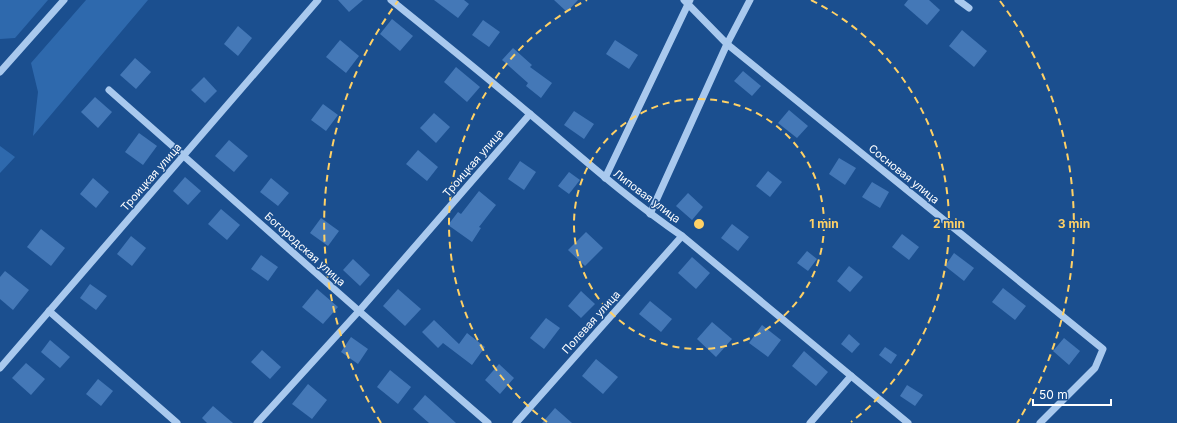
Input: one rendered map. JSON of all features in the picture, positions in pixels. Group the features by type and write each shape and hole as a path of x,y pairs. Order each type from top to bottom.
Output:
{"street":[{"path":"0,72 64,0"},
{"name":"Троицкая улица","path":"0,368 318,0"},
{"name":"Липовая улица","path":"391,0 530,114 605,178 650,214 682,236 908,423"},
{"path":"650,214 727,44 750,0"},
{"path":"958,0 969,8"},
{"path":"605,178 687,1"},
{"name":"Сосновая улица","path":"687,1 727,44 1103,349 1095,368 1040,423"},
{"name":"Богородская улица","path":"109,90 488,423"},
{"name":"Троицкая улица","path":"257,423 359,311 530,114"},
{"name":"Полевая улица","path":"516,423 682,236"},
{"path":"49,311 177,423"},
{"path":"810,423 851,376"}],"shaded area":[{"path":"0,0 48,0 15,38 0,39"},
{"path":"86,0 148,0 33,136 38,92 31,63"},
{"path":"0,146 15,157 0,173"}],"building":[{"path":"338,0 363,0 349,12"},
{"path":"434,0 464,0 469,4 458,18"},
{"path":"554,0 578,0 567,12"},
{"path":"908,0 929,0 940,10 927,25 904,5"},
{"path":"392,19 413,36 400,51 380,34"},
{"path":"483,20 500,32 489,47 472,35"},
{"path":"238,26 252,38 238,56 224,44"},
{"path":"962,30 987,51 974,67 949,46"},
{"path":"340,40 359,56 346,73 326,57"},
{"path":"615,40 638,55 629,69 606,54"},
{"path":"513,48 532,65 530,67 552,83 541,98 526,86 528,83 502,60"},
{"path":"135,58 151,72 136,89 120,75"},
{"path":"456,67 480,87 467,102 444,82"},
{"path":"743,71 761,86 752,96 734,81"},
{"path":"204,77 217,91 205,103 191,90"},
{"path":"95,97 112,112 98,128 81,112"},
{"path":"323,104 338,115 326,131 311,120"},
{"path":"789,110 808,126 797,138 778,123"},
{"path":"574,111 594,124 584,139 564,125"},
{"path":"434,113 450,127 436,143 420,128"},
{"path":"139,133 157,146 143,165 125,152"},
{"path":"229,140 248,156 234,172 215,156"},
{"path":"418,150 438,167 427,181 406,164"},
{"path":"839,158 856,168 845,185 829,174"},
{"path":"520,161 536,172 524,190 508,179"},
{"path":"768,171 782,182 770,197 756,186"},
{"path":"569,172 580,180 569,194 558,186"},
{"path":"185,177 201,191 188,205 173,191"},
{"path":"93,178 109,192 96,208 80,194"},
{"path":"271,178 289,193 278,206 260,192"},
{"path":"872,182 889,192 880,208 862,197"},
{"path":"479,191 496,205 479,227 481,228 472,242 448,225 458,212 461,214"},
{"path":"688,193 703,207 692,220 676,206"},
{"path":"221,209 240,225 227,240 208,224"},
{"path":"321,218 339,231 328,246 310,233"},
{"path":"732,224 749,237 738,251 721,238"},
{"path":"41,229 65,248 51,266 27,247"},
{"path":"586,232 603,248 585,266 568,250"},
{"path":"902,234 919,247 909,260 892,247"},
{"path":"131,236 146,248 132,266 117,254"},
{"path":"807,251 817,259 808,271 797,263"},
{"path":"954,253 974,268 964,281 945,266"},
{"path":"261,255 278,267 268,281 251,269"},
{"path":"692,257 710,273 696,289 678,273"},
{"path":"353,259 370,275 360,286 343,270"},
{"path":"849,266 863,277 850,292 837,281"},
{"path":"5,271 29,290 13,310 0,299 0,277"},
{"path":"90,284 107,296 96,310 80,298"},
{"path":"1003,288 1026,306 1015,320 992,302"},
{"path":"317,289 338,307 323,324 302,307"},
{"path":"398,289 421,309 405,326 383,306"},
{"path":"581,291 595,304 581,318 568,306"},
{"path":"650,301 672,319 661,332 639,314"},
{"path":"546,318 560,328 544,349 530,338"},
{"path":"434,320 459,344 467,333 485,347 472,365 443,343 438,348 422,332"},
{"path":"712,322 732,339 716,357 697,339"},
{"path":"762,325 781,340 768,357 749,343"},
{"path":"849,334 860,344 852,353 841,344"},
{"path":"351,337 368,349 358,364 341,352"},
{"path":"1064,338 1080,351 1069,365 1053,351"},
{"path":"50,340 70,357 60,368 41,352"},
{"path":"885,347 897,355 891,364 879,355"},
{"path":"262,350 281,367 270,379 251,362"},
{"path":"804,351 828,372 816,386 792,366"},
{"path":"596,359 618,377 603,394 582,376"},
{"path":"26,363 45,379 31,395 12,378"},
{"path":"499,364 514,378 500,394 485,380"},
{"path":"390,370 411,387 398,404 377,387"},
{"path":"98,379 113,391 101,406 86,394"},
{"path":"308,384 327,400 312,419 292,404"},
{"path":"907,385 923,395 915,406 900,396"},
{"path":"425,395 456,423 429,423 413,409"},
{"path":"213,406 233,423 207,423 202,418"},
{"path":"555,408 572,423 542,423"}]}
